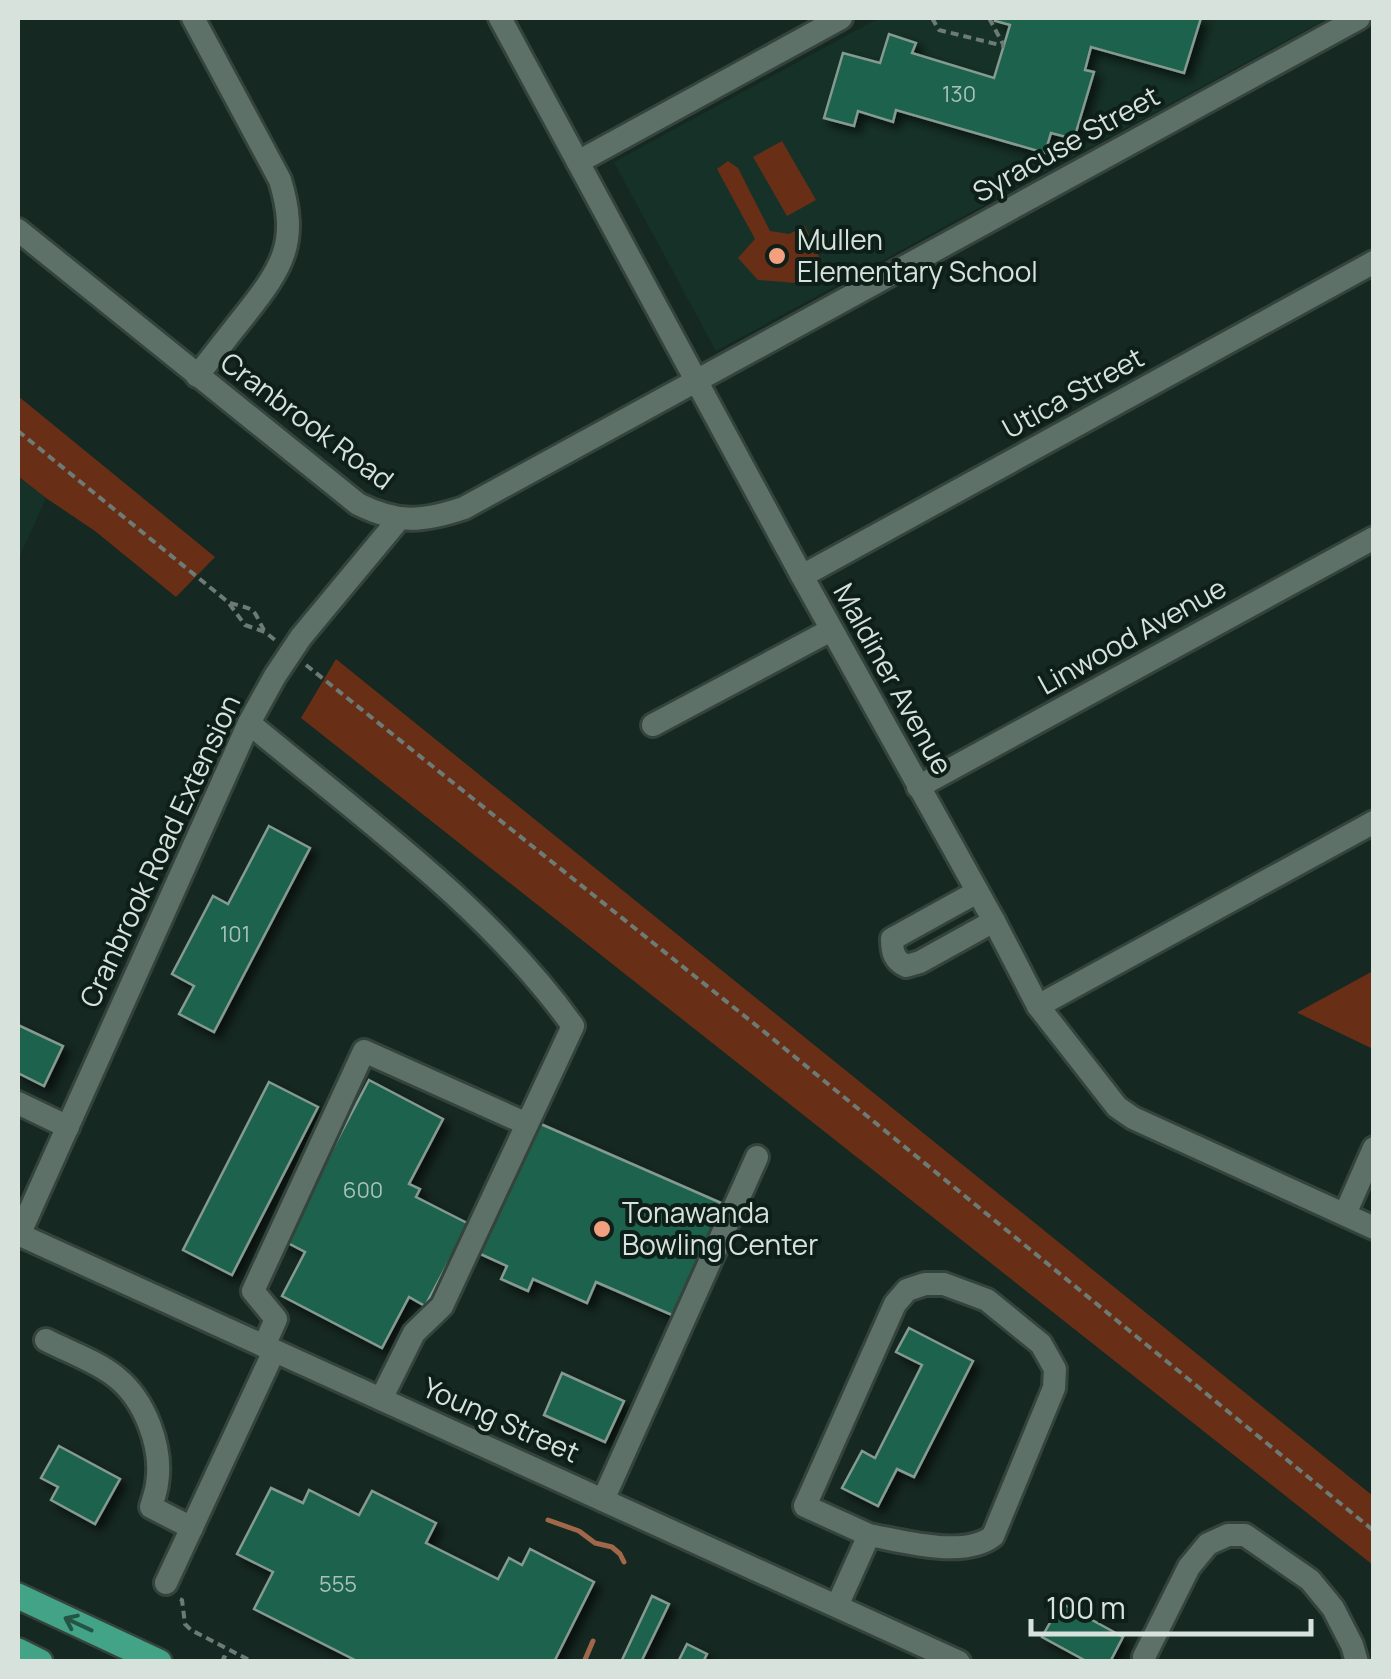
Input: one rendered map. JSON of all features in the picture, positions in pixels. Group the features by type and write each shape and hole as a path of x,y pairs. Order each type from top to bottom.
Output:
{"main road":[{"path":"18,1596 144,1658"},
{"path":"18,1651 40,1662"}],"street":[{"path":"193,18 280,180 288,223 286,246 272,280 198,376"},
{"name":"Maldiner Avenue","path":"500,18 1038,1006 1118,1107 1133,1118 1374,1228"},
{"path":"578,162 842,18"},
{"name":"Syracuse Street","path":"696,380 1359,18"},
{"name":"Cranbrook Road","path":"18,230 358,504 399,519 438,516 464,508 696,380"},
{"name":"Utica Street","path":"802,576 1374,262"},
{"name":"Cranbrook Road Extension","path":"18,1235 248,723 301,637 399,519"},
{"name":"Linwood Avenue","path":"918,787 1374,538"},
{"path":"653,726 832,630"},
{"path":"248,723 456,897 512,951 573,1026 442,1306 414,1332 381,1399"},
{"path":"1038,1006 1374,822"},
{"path":"977,892 892,938 898,962 906,966 920,962 994,921"},
{"path":"168,1589 269,1348 276,1319 253,1291 364,1051 527,1124"},
{"path":"18,1104 68,1128"},
{"path":"1345,1214 1374,1148"},
{"path":"603,1500 756,1157"},
{"name":"Young Street","path":"18,1235 959,1662"},
{"path":"925,1284 944,1284 987,1300 1040,1344 1055,1370 1054,1388 994,1536 984,1544 963,1548 868,1535 805,1506 895,1304 907,1290 925,1284"},
{"path":"46,1340 115,1375 131,1391 142,1408 155,1445 157,1484 151,1507 192,1528"},
{"path":"837,1606 868,1535"},
{"path":"1145,1662 1188,1567 1208,1544 1228,1535 1246,1535 1310,1580 1333,1608 1357,1662"}],"path":[{"path":"932,18 939,30 1004,46 989,18"},
{"path":"18,431 228,602 245,625 265,632 251,608 228,602"},
{"path":"302,662 778,1043 1374,1531"},
{"path":"168,1589 182,1600 185,1624 253,1662"},
{"path":"222,1662 224,1658 233,1662"}],"shaded area":[{"name":"Mullen Elementary School","path":"879,18 1328,18 716,351 614,162"},
{"path":"782,141 816,200 787,216 753,157"},
{"path":"728,161 738,168 770,231 789,234 805,226 819,257 810,272 796,283 758,280 738,258 755,239 717,169"},
{"path":"18,396 215,557 176,597 95,531 18,476"},
{"path":"18,476 46,498 18,560"},
{"path":"336,659 1373,1496 1373,1565 301,718"},
{"path":"1373,971 1373,1049 1298,1013 1298,1012"}],"building":[{"path":"1201,18 1184,73 1091,47 1085,70 1094,72 1074,139 1051,133 1045,153 896,110 893,122 858,111 854,126 824,118 843,53 880,63 889,34 916,43 912,53 994,78 1010,25 995,21"},
{"path":"269,826 310,848 214,1032 179,1014 194,986 172,974 213,896 228,904"},
{"path":"18,1025 63,1046 44,1086 18,1073"},
{"path":"369,1080 443,1119 409,1184 420,1189 416,1197 469,1224 425,1306 409,1297 382,1348 282,1296 305,1252 284,1241"},
{"path":"269,1082 318,1107 232,1275 183,1250"},
{"name":"Tonawanda Bowling Center","path":"534,1121 728,1206 679,1318 596,1282 587,1303 533,1279 528,1291 501,1279 507,1266 476,1252"},
{"path":"909,1328 973,1361 914,1477 897,1469 878,1506 842,1488 862,1451 875,1458 922,1365 896,1352"},
{"path":"562,1373 624,1401 605,1442 544,1415"},
{"path":"59,1446 120,1479 95,1524 51,1500 58,1487 41,1478"},
{"path":"271,1488 303,1503 309,1490 359,1515 372,1491 436,1523 426,1543 498,1579 509,1558 522,1565 530,1549 594,1582 554,1662 359,1662 254,1609 273,1572 237,1554"},
{"path":"652,1596 669,1604 641,1662 621,1662"},
{"path":"1061,1603 1123,1637 1110,1662 1088,1662 1042,1637"},
{"path":"687,1644 707,1654 703,1662 678,1662"}],"waterway":[{"path":"548,1520 612,1547 624,1562"},
{"path":"584,1662 593,1641"}],"place":[{"name":"Mullen Elementary School","path":"777,256"},
{"name":"Tonawanda Bowling Center","path":"602,1229"}]}
